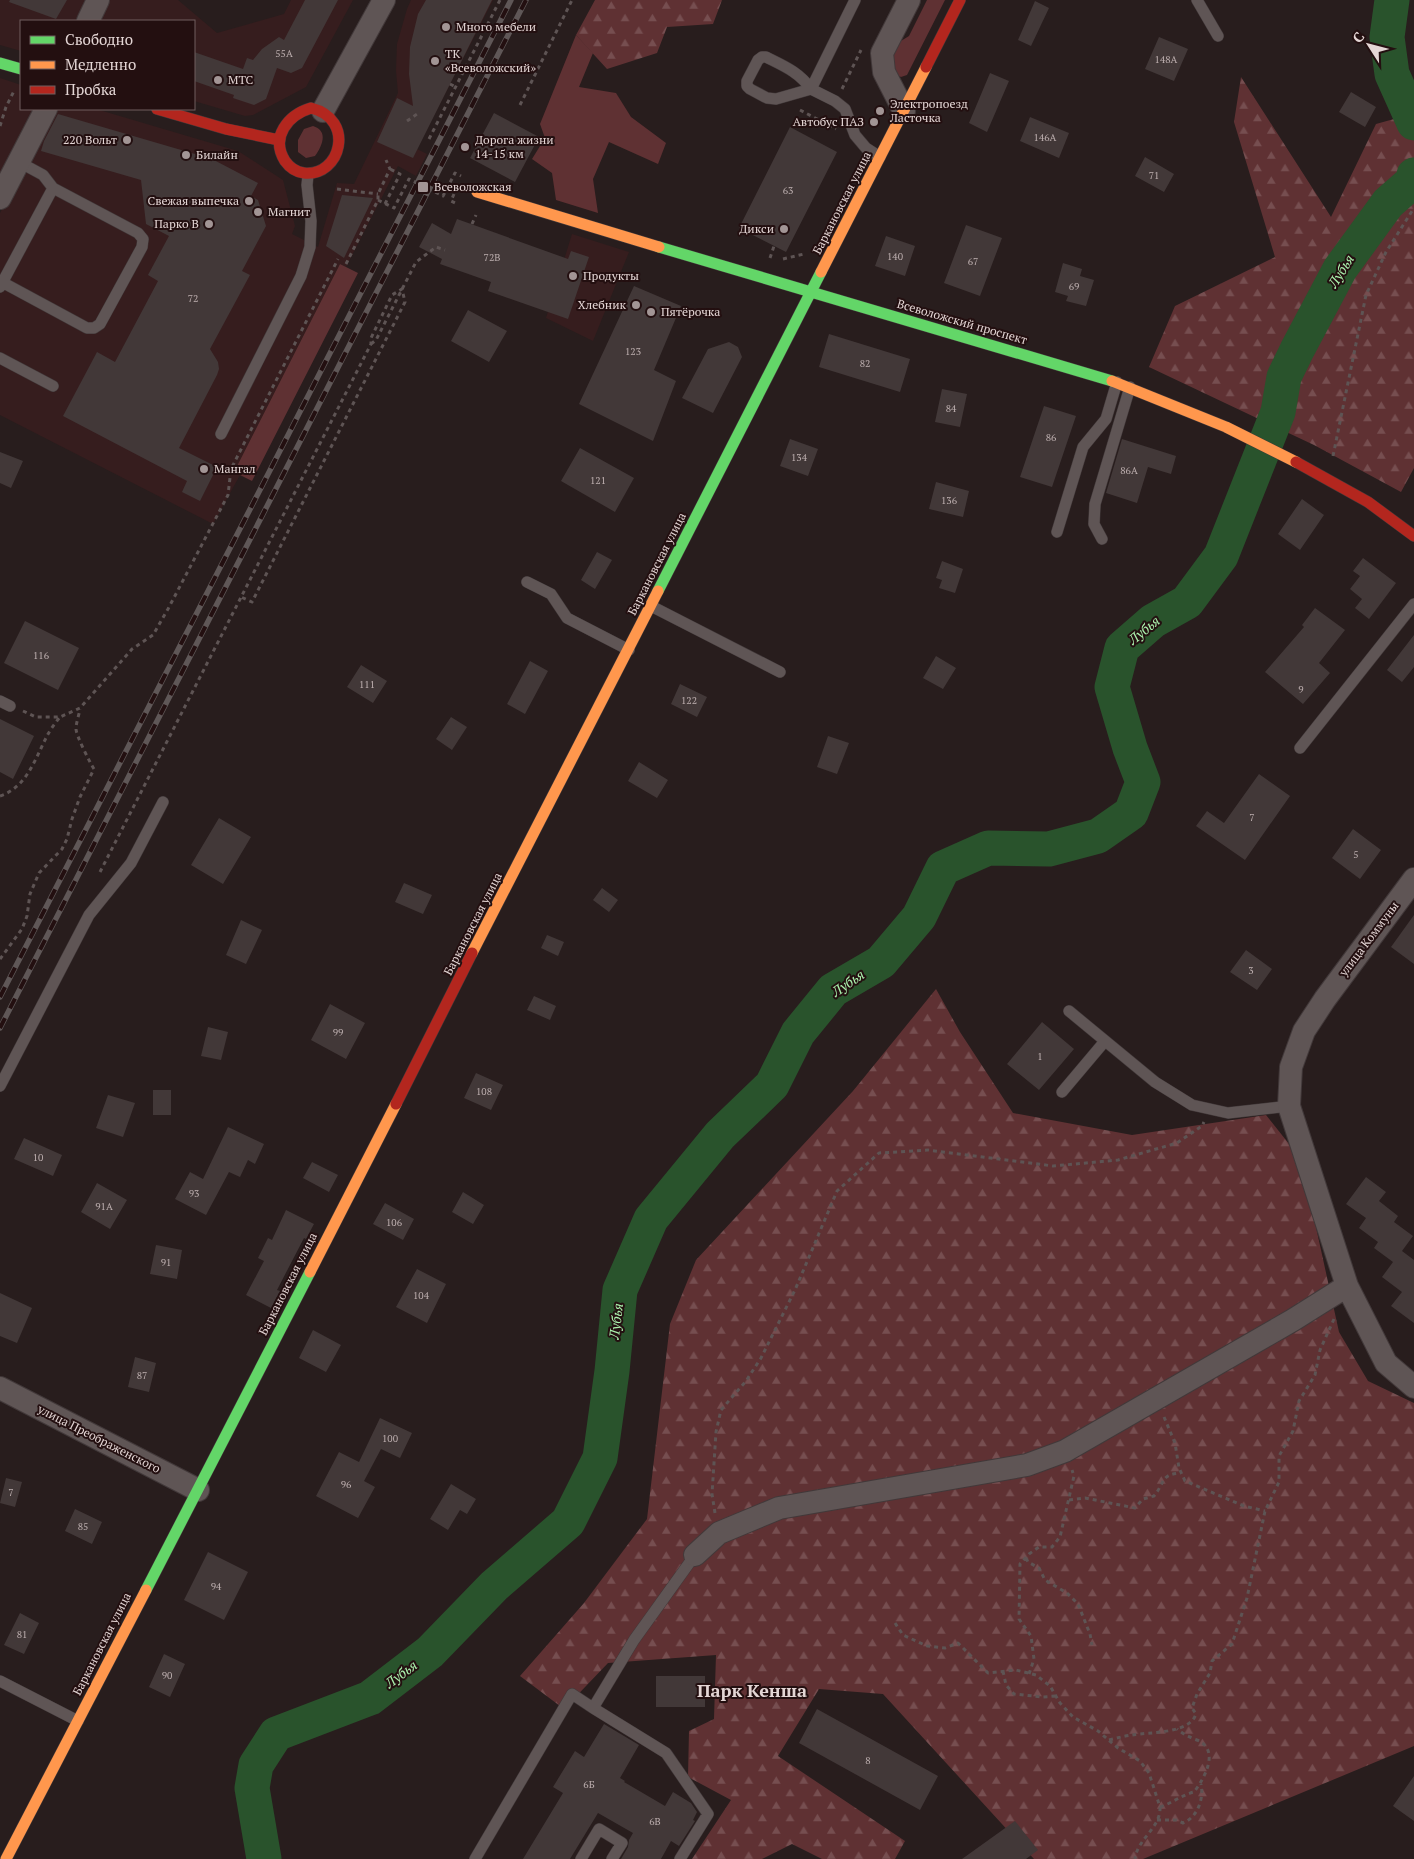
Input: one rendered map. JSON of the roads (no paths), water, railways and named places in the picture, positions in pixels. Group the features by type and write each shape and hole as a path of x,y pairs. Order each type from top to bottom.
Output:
{"street":[{"path":"88,20 98,0"},
{"path":"323,111 384,0"},
{"path":"904,110 884,72 882,53 909,0"},
{"name":"Баркановская улица","path":"6,1859 198,1490 812,293 960,0"},
{"path":"0,63 20,69"},
{"path":"311,108 323,111 334,121 339,134 337,154 326,169 308,175 294,170 283,158 279,140 286,123 298,111 311,108"},
{"path":"0,198 45,110"},
{"path":"160,110 226,129 279,140"},
{"name":"Всеволожский проспект","path":"477,192 1117,382 1226,427 1307,468 1368,502 1414,536"},
{"name":"улица Коммуны","path":"1288,1106 1291,1067 1304,1031 1325,999 1414,879"},
{"path":"1288,1106 1347,1286 1386,1363 1414,1387"},
{"path":"695,1555 719,1533 780,1508 1027,1465 1066,1450 1293,1320 1347,1286"},
{"name":"улица Преображенского","path":"0,1388 198,1490"}],"lane":[{"path":"855,0 811,89 776,99 766,98 747,86 747,81 758,60 762,57 766,57 796,72 811,89 836,101 845,109 855,135 866,148 880,158"},
{"path":"1197,0 1218,36"},
{"path":"19,162 43,175 53,188 138,233 143,239 142,247 100,324 94,328 86,328 1,284 53,188"},
{"path":"221,434 301,276 310,247 311,221 307,185 308,175"},
{"path":"0,358 53,386"},
{"path":"1057,532 1083,447 1106,420 1117,382"},
{"path":"1102,539 1094,524 1095,504 1130,387"},
{"path":"527,582 551,594 566,618 628,650"},
{"path":"1300,748 1414,604"},
{"path":"651,606 780,672"},
{"path":"0,1086 89,915 131,863 163,802"},
{"path":"1070,1011 1155,1082 1192,1105 1228,1113 1288,1106"},
{"path":"1062,1092 1105,1041"},
{"path":"593,1708 634,1640 695,1555"},
{"path":"0,1680 78,1721"},
{"path":"475,1859 572,1694 666,1752 708,1814 680,1859"},
{"path":"581,1859 598,1830 622,1843 612,1859"}],"waterway":[{"name":"Лубья","path":"1392,0 1387,37 1392,74 1414,123"},
{"name":"Лубья","path":"264,1859 252,1788 256,1765 276,1734 370,1698 430,1652 494,1586 568,1522 600,1458 612,1371 620,1290 651,1219 720,1135 772,1085 798,1033 833,990 881,962 919,917 943,868 988,848 1049,849 1098,836 1131,813 1143,782 1130,748 1112,687 1122,648 1153,621 1187,602 1221,556 1278,412 1284,377 1297,350 1340,269 1388,203 1412,182 1414,175"}],"railway":[{"path":"0,997 511,0"},
{"path":"0,1028 526,0"}],"place":[{"name":"Много мебели","path":"446,27"},
{"name":"ТК «Всеволожский»","path":"435,61"},
{"name":"МТС","path":"218,80"},
{"name":"Электропоезд Ласточка","path":"880,111"},
{"name":"Автобус ПАЗ","path":"874,122"},
{"name":"220 Вольт","path":"127,140"},
{"name":"Дорога жизни 14-15 км","path":"465,147"},
{"name":"Билайн","path":"186,155"},
{"name":"Всеволожская","path":"423,187"},
{"name":"Свежая выпечка","path":"249,201"},
{"name":"Магнит","path":"258,212"},
{"name":"Парко В","path":"209,224"},
{"name":"Дикси","path":"784,229"},
{"name":"Продукты","path":"573,276"},
{"name":"Хлебник","path":"636,305"},
{"name":"Пятёрочка","path":"651,312"},
{"name":"Мангал","path":"204,469"}],"district":[{"name":"Парк Кенша","path":"752,1691"}]}
